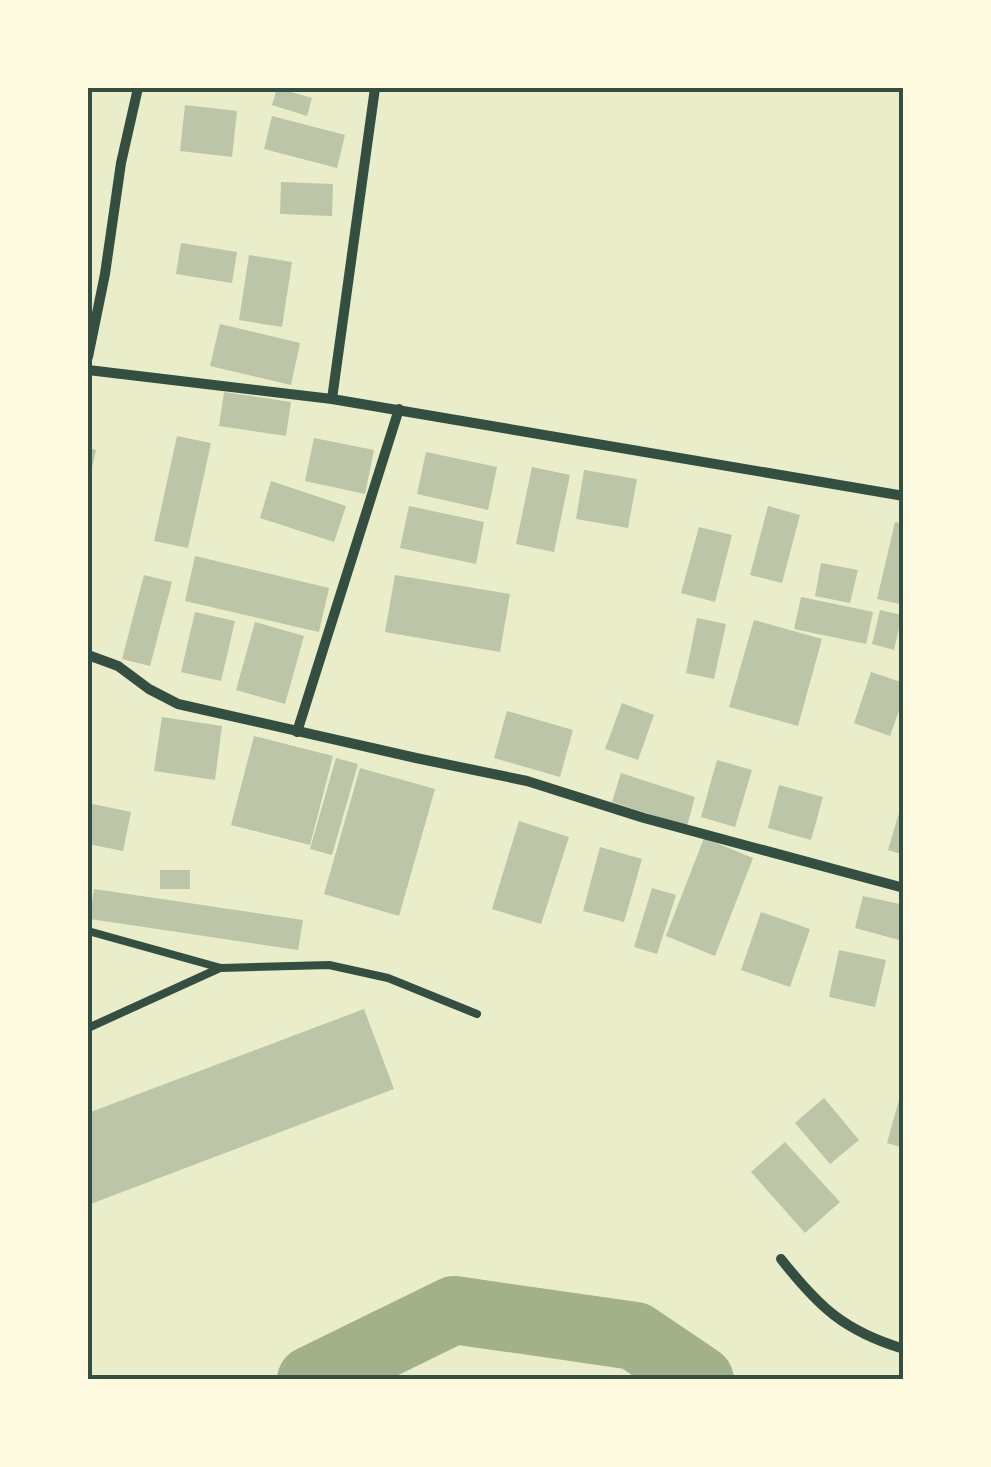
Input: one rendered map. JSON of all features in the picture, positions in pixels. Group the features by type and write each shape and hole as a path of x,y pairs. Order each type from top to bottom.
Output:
{"street":[{"path":"88,357 120,163 138,88"},
{"path":"332,399 376,88"},
{"path":"88,370 399,409 904,496"},
{"path":"297,732 399,409"},
{"path":"88,655 118,666 178,704 527,780 644,818 904,888"},
{"path":"781,1259 831,1315 877,1340 904,1348"}],"lane":[{"path":"88,931 221,968 329,965 388,978 477,1014"},
{"path":"88,1028 221,968"}],"building":[{"path":"277,88 312,98 307,116 272,105"},
{"path":"185,105 237,111 232,157 180,151"},
{"path":"272,116 345,135 337,168 264,149"},
{"path":"281,182 333,184 332,216 280,214"},
{"path":"181,243 237,252 232,283 176,274"},
{"path":"249,255 292,262 282,327 239,320"},
{"path":"220,324 300,343 291,385 210,366"},
{"path":"224,392 291,402 286,436 219,426"},
{"path":"177,436 211,443 188,548 154,541"},
{"path":"314,438 374,450 365,494 305,481"},
{"path":"88,448 96,450 89,481 88,481"},
{"path":"426,452 497,467 488,510 417,494"},
{"path":"532,467 570,475 554,552 516,544"},
{"path":"584,470 637,479 628,528 576,519"},
{"path":"271,481 346,506 334,542 260,518"},
{"path":"409,506 484,522 476,564 400,548"},
{"path":"768,506 800,515 782,583 750,575"},
{"path":"895,522 904,524 904,591 900,604 877,599"},
{"path":"699,527 732,535 715,602 681,593"},
{"path":"195,556 329,588 319,632 185,601"},
{"path":"821,563 858,570 850,603 815,596"},
{"path":"144,575 172,582 150,666 122,659"},
{"path":"395,575 510,594 500,652 385,632"},
{"path":"801,597 873,612 866,644 794,629"},
{"path":"880,610 902,615 894,650 872,644"},
{"path":"195,612 235,621 221,681 181,672"},
{"path":"697,618 726,624 714,679 686,673"},
{"path":"754,620 822,639 798,726 729,707"},
{"path":"255,622 304,636 285,704 236,690"},
{"path":"871,672 904,683 904,696 890,736 854,723"},
{"path":"622,703 654,715 638,760 605,749"},
{"path":"507,711 573,730 560,777 494,758"},
{"path":"162,717 222,726 215,780 154,771"},
{"path":"254,736 333,756 310,845 231,825"},
{"path":"336,758 358,764 332,855 310,849"},
{"path":"717,760 752,770 735,827 701,817"},
{"path":"360,768 435,789 399,916 324,894"},
{"path":"621,773 695,797 687,826 612,802"},
{"path":"779,785 823,797 811,840 768,828"},
{"path":"88,803 131,812 123,851 88,844"},
{"path":"904,803 904,855 888,850"},
{"path":"519,821 569,837 541,924 492,909"},
{"path":"704,838 753,858 715,956 666,936"},
{"path":"600,847 642,859 624,922 583,911"},
{"path":"160,870 190,870 190,889 160,889"},
{"path":"652,888 676,895 657,954 634,947"},
{"path":"94,889 303,920 298,950 90,919"},
{"path":"863,896 904,905 899,940 855,928"},
{"path":"761,912 810,929 790,987 741,970"},
{"path":"839,950 886,960 875,1007 829,997"},
{"path":"364,1009 394,1089 88,1205 88,1113"},
{"path":"904,1089 904,1148 887,1143"},
{"path":"824,1098 859,1140 830,1164 795,1123"},
{"path":"785,1142 840,1202 805,1233 751,1172"}],"waterway":[{"path":"311,1380 454,1310 635,1336 700,1380"}]}
